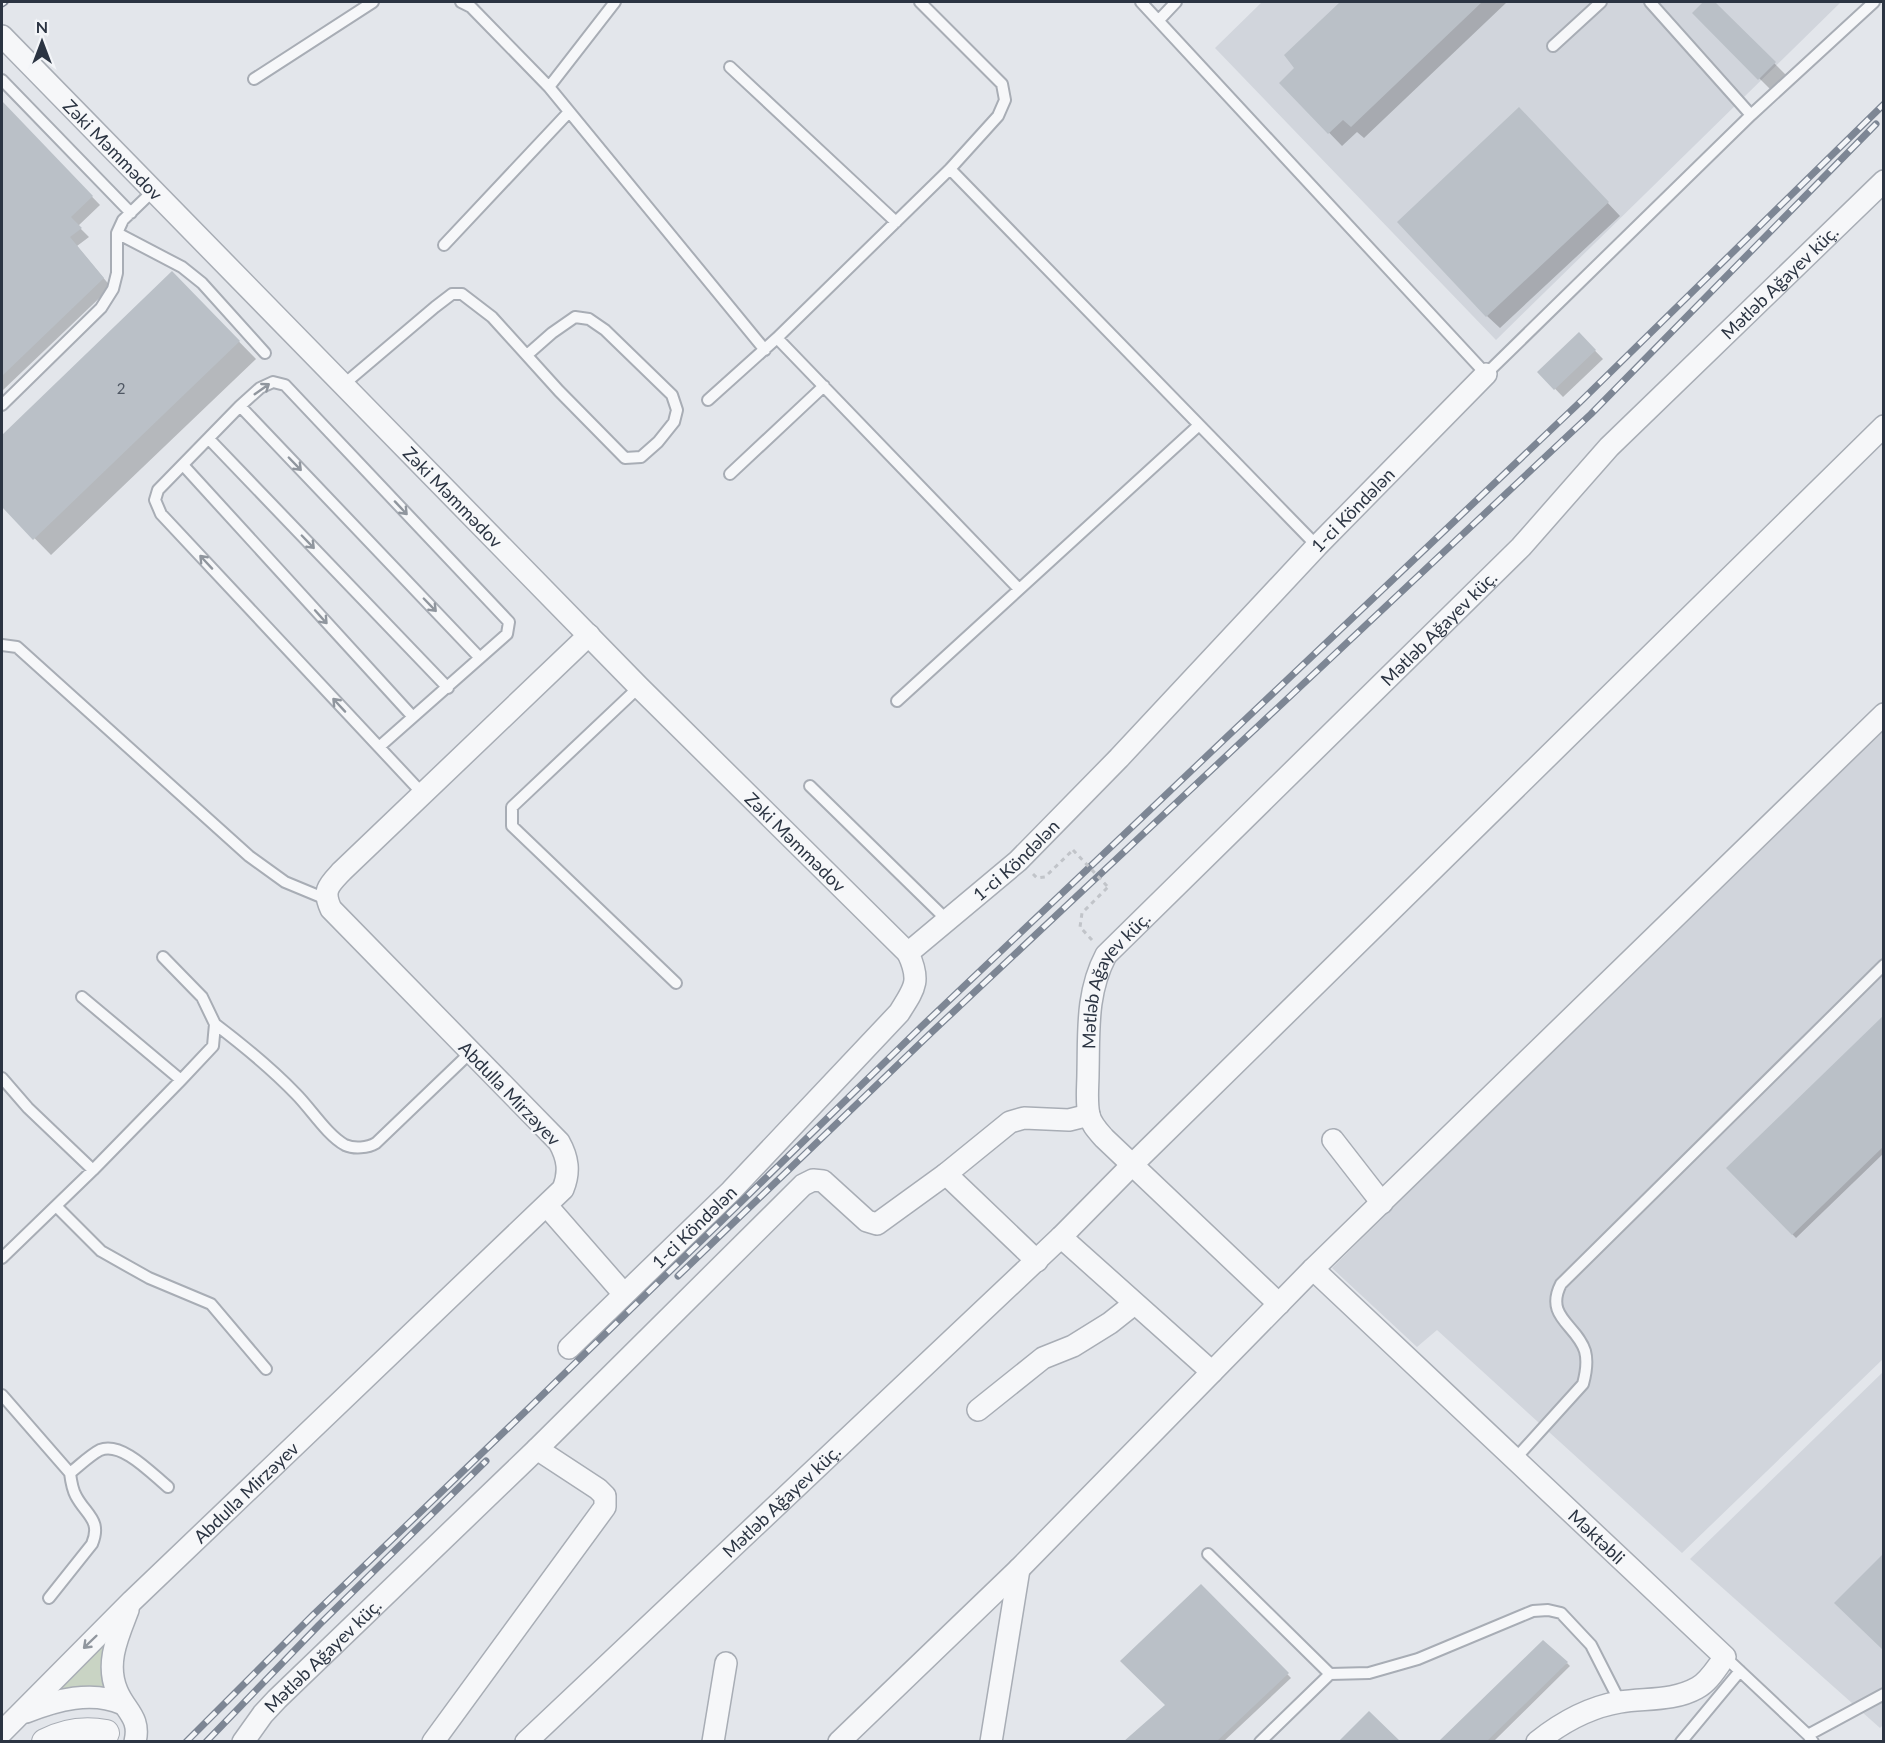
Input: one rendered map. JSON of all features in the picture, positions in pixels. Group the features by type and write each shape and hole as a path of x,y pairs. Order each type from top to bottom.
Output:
{"street":[{"name":"Zəki Məmmədov","path":"3,40 639,687 909,953"},
{"name":"Mətləb Ağayev küç.","path":"243,1742 262,1714 277,1699 537,1449 803,1185 813,1180 823,1181 867,1221 876,1224 946,1174 1010,1122 1024,1118 1069,1120 1089,1115 1089,1013 1093,985 1106,955 1521,547 1609,447 1884,182"},
{"name":"1-ci Köndələn","path":"569,1348 731,1191 899,1013 916,982 915,967 909,953 1018,861 1119,758 1317,546 1486,374"},
{"name":"Mətləb Ağayev küç.","path":"526,1742 1061,1237 1884,426"},
{"path":"326,899 329,885 342,870 589,635"},
{"path":"839,1742 1019,1569 1313,1269 1884,714"},
{"name":"Abdulla Mirzəyev","path":"2,1732 132,1601 547,1206 563,1189 567,1179 568,1164 559,1142 331,909 326,899"},
{"path":"1089,1115 1094,1127 1104,1138 1279,1304"},
{"path":"1333,1140 1383,1203"},
{"path":"946,1174 1036,1261"},
{"path":"547,1206 624,1294"},
{"path":"1061,1237 1212,1372"},
{"name":"Məktəbli","path":"1313,1269 1733,1664"},
{"path":"978,1410 1043,1358 1073,1346 1110,1323 1134,1304"},
{"path":"433,1742 605,1507 605,1496 598,1489 537,1449"},
{"path":"991,1742 1019,1569"},
{"path":"132,1601 116,1640 112,1658 116,1690 136,1721 135,1742"},
{"path":"713,1742 726,1663"},
{"path":"1538,1742 1584,1712 1620,1702 1678,1695 1699,1687 1733,1664"},
{"path":"20,1714 49,1703 71,1698 103,1697 123,1704"},
{"path":"45,1742 66,1733 94,1730 106,1733"}],"lane":[{"path":"254,79 373,2"},
{"path":"461,2 471,7 549,87 765,350"},
{"path":"549,87 615,2"},
{"path":"708,400 765,350 896,222 950,169 998,116 1005,100 1002,84 920,2"},
{"path":"1141,2 1486,374 1751,116 1874,2"},
{"path":"1159,20 1176,2"},
{"path":"1553,46 1601,2"},
{"path":"1653,3 1751,116"},
{"path":"730,67 896,222"},
{"path":"2,80 131,213"},
{"path":"444,245 569,112"},
{"path":"950,169 1317,546"},
{"path":"2,405 101,308 113,289 117,273 117,233 123,220 152,192"},
{"path":"117,233 182,267 266,353"},
{"path":"343,385 452,294 462,294 492,317 527,355 597,431 625,458 641,457 658,442 674,422 677,410 672,395 604,330 589,319 575,317 527,355"},
{"path":"777,338 1019,589"},
{"path":"379,747 507,634 509,622 285,385 273,382 260,388 240,406 158,490 155,500 161,514 422,794"},
{"path":"730,474 824,386"},
{"path":"240,406 480,658"},
{"path":"897,700 1198,426"},
{"path":"209,439 448,688"},
{"path":"183,465 413,717"},
{"path":"2,645 17,647 249,856 285,882 326,899"},
{"path":"639,687 512,807 512,826 676,983"},
{"path":"810,786 947,920"},
{"path":"162,957 202,997 215,1024 283,1080 331,1134 345,1145 360,1148 376,1143 471,1052"},
{"path":"1515,1460 1583,1384 1587,1368 1585,1350 1557,1309 1555,1295 1561,1284 1884,965"},
{"path":"82,997 181,1080"},
{"path":"2,1258 93,1170 213,1046 215,1024"},
{"path":"2,1078 28,1108 93,1170"},
{"path":"56,1206 101,1251 149,1278 211,1304 266,1369"},
{"path":"2,1395 70,1473 75,1494 94,1522 95,1536 92,1544 49,1598"},
{"path":"70,1473 100,1450 112,1448 126,1453 168,1487"},
{"path":"1208,1554 1330,1674"},
{"path":"1260,1742 1330,1674 1369,1673 1418,1659 1533,1611 1548,1610 1561,1613 1590,1645 1620,1702"},
{"path":"1682,1742 1733,1664 1811,1738 1820,1742"},
{"path":"1811,1738 1884,1694"}],"path":[{"path":"1046,877 1073,850 1108,887 1082,913 1080,927 1106,955"}],"shaded area":[{"path":"1262,2 1841,2 1496,340 1215,48"},
{"path":"1883,727 1883,1359 1682,1553 1437,1330 1417,1347 1332,1268"},
{"path":"1883,1372 1883,1725 1880,1728 1690,1559"}],"green space":[{"path":"105,1640 102,1660 108,1691 48,1695"}],"building":[{"path":"1340,2 1482,2 1351,127 1343,120 1328,134 1279,83 1294,68 1284,55"},
{"path":"1703,2 1715,2 1776,62 1758,80 1692,13"},
{"path":"2,101 93,196 71,217 82,228 70,237 104,278 2,376"},
{"path":"1519,107 1609,202 1486,317 1397,222"},
{"path":"172,271 240,341 33,540 2,507 2,435"},
{"path":"1579,332 1596,350 1554,390 1537,372"},
{"path":"1884,1015 1884,1146 1792,1235 1726,1168"},
{"path":"1884,1553 1884,1651 1834,1603"},
{"path":"1201,1584 1289,1673 1216,1742 1123,1742 1165,1705 1120,1661"},
{"path":"1543,1640 1568,1662 1486,1742 1438,1742"},
{"path":"1369,1711 1401,1742 1338,1742"}],"railway":[{"path":"186,1742 313,1615 921,1027 1577,405 1884,104"},
{"path":"678,1276 933,1031 1591,414 1876,124"},
{"path":"206,1742 319,1625 486,1461"}]}
